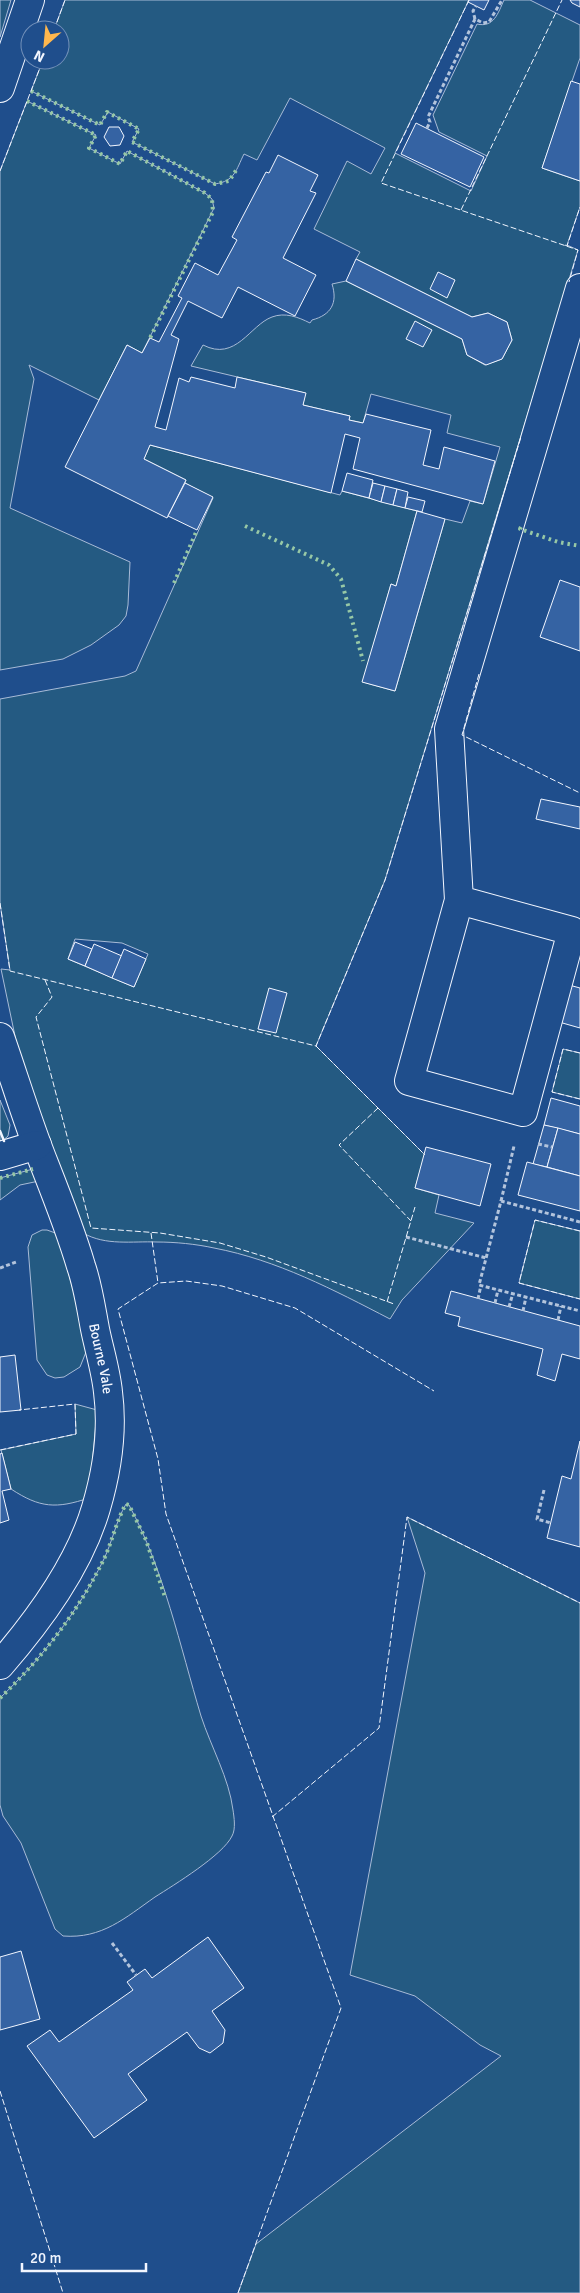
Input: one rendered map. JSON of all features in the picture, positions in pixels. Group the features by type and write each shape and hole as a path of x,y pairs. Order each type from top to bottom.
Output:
{"street":[{"path":"0,88 30,0"},
{"path":"459,900 572,931 523,1112 409,1081 459,900 449,729 580,288"},
{"name":"Bourne Vale","path":"0,1037 14,1084 60,1202 82,1268 108,1390 110,1424 108,1453 96,1509 82,1542 55,1594 36,1623 0,1666"},
{"path":"0,1156 37,1145"}],"path":[{"path":"476,19 483,23 489,22 502,0"},
{"path":"427,128 430,122 428,117 476,19 474,11 476,6"},
{"path":"478,1298 481,1285 479,1285 523,1112"},
{"path":"501,1201 580,1222"},
{"path":"406,1237 486,1258"},
{"path":"0,1268 16,1262"},
{"path":"481,1285 580,1311"},
{"path":"495,1303 498,1290"},
{"path":"509,1307 513,1294"},
{"path":"523,1311 526,1297"},
{"path":"558,1320 561,1306"},
{"path":"544,1490 537,1519 550,1523"},
{"path":"112,1943 136,1975"}],"shaded area":[{"path":"0,0 11,0 0,37"},
{"path":"65,0 469,0 395,153 471,191 487,156 439,132 433,115 477,24 483,25 491,22 504,0 530,0 580,25 580,58 542,168 580,181 580,207 567,245 578,250 385,880 316,1046 425,1155 415,1188 439,1195 435,1213 474,1223 402,1300 390,1319 305,1277 237,1253 185,1244 101,1240 83,1233 25,1084 1,969 10,970 0,903 0,699 125,676 136,671 213,498 185,483 186,480 144,459 150,445 340,495 342,491 417,511 396,586 391,584 363,682 395,691 445,519 462,523 470,501 483,504 500,447 447,433 451,415 371,394 363,423 349,420 350,416 303,405 305,393 191,366 203,345 215,349 225,349 234,346 264,321 272,317 291,316 310,323 312,320 324,315 331,307 334,297 332,284 346,281 462,339 467,355 485,365 502,359 512,340 507,322 488,313 472,317 356,259 360,252 314,229 347,161 371,174 385,148 290,98 257,160 244,154 234,174 222,183 215,184 132,142 139,129 108,112 100,125 31,91 39,70 70,70 70,20 58,20","holes":["75,939 122,943 148,954 134,987 68,959"]},
{"path":"27,101 96,135 89,148 120,164 127,151 205,193 212,199 214,208 142,353 127,345 99,400 29,365 34,379 10,508 130,562 128,605 126,616 119,625 91,645 63,659 0,670 0,171"},
{"path":"563,1049 580,1053 580,1099 552,1092"},
{"path":"0,1100 10,1125 8,1136 0,1143"},
{"path":"33,1169 39,1181 20,1185 0,1200 0,1178"},
{"path":"535,1220 580,1231 580,1299 519,1283"},
{"path":"42,1230 58,1234 78,1308 86,1352 80,1367 64,1377 55,1378 47,1375 37,1360 28,1247 32,1235"},
{"path":"75,1404 97,1410 89,1498 67,1504 48,1505 31,1500 11,1489 1,1450 76,1434"},
{"path":"126,1504 129,1505 141,1530 162,1582 201,1716 228,1786 234,1830 227,1844 209,1860 112,1926 90,1934 63,1936 55,1929 21,1843 3,1816 0,1805 0,1698 44,1651 82,1599 103,1561"},
{"path":"407,1517 580,1603 580,2293 238,2293 256,2244 501,2056 480,2045 415,1996 350,1975 425,1573"}],"building":[{"path":"469,0 489,0 484,10 468,2"},
{"path":"570,0 580,0 580,7 572,3"},
{"path":"571,81 580,84 580,181 542,168"},
{"path":"416,123 484,157 470,187 401,154"},
{"path":"109,127 119,127 124,136 120,145 110,146 104,137"},
{"path":"278,155 318,175 310,191 316,193 283,258 316,275 295,316 238,287 222,318 188,301 171,335 179,339 155,427 166,430 179,378 189,382 191,377 235,388 237,377 306,393 303,405 350,416 349,420 363,423 366,414 431,430 423,465 439,469 444,447 495,461 483,504 353,469 360,438 345,434 331,493 150,445 144,459 186,480 167,518 65,467 127,345 142,353 150,338 159,342 182,298 178,296 195,263 218,275 237,240 232,237 266,172 269,173"},
{"path":"356,259 472,317 488,313 507,322 512,340 502,359 486,365 467,355 462,339 346,281"},
{"path":"438,272 455,280 447,298 430,289"},
{"path":"415,321 432,330 423,347 406,339"},
{"path":"347,473 373,480 369,498 342,491"},
{"path":"185,483 213,497 197,530 168,516"},
{"path":"373,483 385,486 381,502 369,498"},
{"path":"385,486 397,489 393,505 381,502"},
{"path":"397,489 408,492 405,508 393,505"},
{"path":"408,497 425,501 422,512 405,508"},
{"path":"417,511 445,519 395,691 362,682 391,584 396,586"},
{"path":"560,580 580,587 580,651 540,637"},
{"path":"541,799 580,807 580,829 536,819"},
{"path":"75,942 92,949 85,966 68,959"},
{"path":"94,944 122,956 112,978 85,966"},
{"path":"124,949 146,959 134,987 112,978"},
{"path":"569,985 580,988 580,1028 559,1022"},
{"path":"269,988 287,993 276,1033 258,1029"},
{"path":"551,1098 580,1106 580,1134 544,1125"},
{"path":"544,1125 558,1128 547,1167 533,1164"},
{"path":"558,1128 580,1134 580,1176 547,1167"},
{"path":"426,1147 491,1164 480,1206 415,1188"},
{"path":"527,1162 580,1176 580,1211 518,1195"},
{"path":"451,1291 580,1326 580,1359 562,1354 555,1381 537,1375 543,1349 458,1326 460,1317 445,1313"},
{"path":"15,1355 21,1410 0,1412 0,1357"},
{"path":"580,1441 580,1547 547,1538 562,1476 571,1479"},
{"path":"2,1453 11,1489 2,1491 9,1520 0,1523 0,1454"},
{"path":"208,1937 244,1988 212,2011 225,2030 223,2043 210,2053 199,2048 187,2032 128,2074 147,2100 94,2138 27,2046 50,2030 59,2042 133,1990 127,1982 145,1969 152,1978"},
{"path":"21,1951 40,2019 0,2030 0,1957"}],"hedge":[{"path":"31,91 100,125 107,112 139,129 132,142 215,184 229,181 237,169"},
{"path":"27,101 96,135 89,148 120,164 127,151 205,193 212,199 213,212 150,338"},
{"path":"245,526 329,565 341,579 363,661"},
{"path":"521,527 520,529 558,542 580,546"},
{"path":"174,583 197,530"},
{"path":"0,1178 33,1169"},
{"path":"0,1698 44,1651 82,1599 103,1561 126,1504 129,1505 146,1540 165,1597"}],"fence":[{"path":"58,20 65,0"},
{"path":"469,0 381,183 578,250 569,282"},
{"path":"461,210 562,0"},
{"path":"0,171 39,70"},
{"path":"565,245 567,246 580,207"},
{"path":"0,903 10,971 316,1046 385,880 521,437"},
{"path":"479,674 462,735 580,793"},
{"path":"45,980 52,997 36,1017 91,1228 160,1233 220,1243 266,1257 394,1304"},
{"path":"316,1046 425,1155"},
{"path":"580,1053 563,1049 552,1092 580,1099"},
{"path":"378,1108 339,1145 411,1221"},
{"path":"387,1302 415,1207"},
{"path":"580,1231 535,1220 519,1283 580,1299"},
{"path":"151,1233 158,1283"},
{"path":"238,2293 341,2008 166,1514 158,1459 118,1309 158,1283 186,1281 222,1286 295,1308 434,1391"},
{"path":"0,1450 76,1434 75,1404 19,1410"},
{"path":"272,1817 379,1728 407,1517 580,1603"},
{"path":"0,2091 63,2293"}],"wall":[{"path":"0,1131 4,1141"}]}
